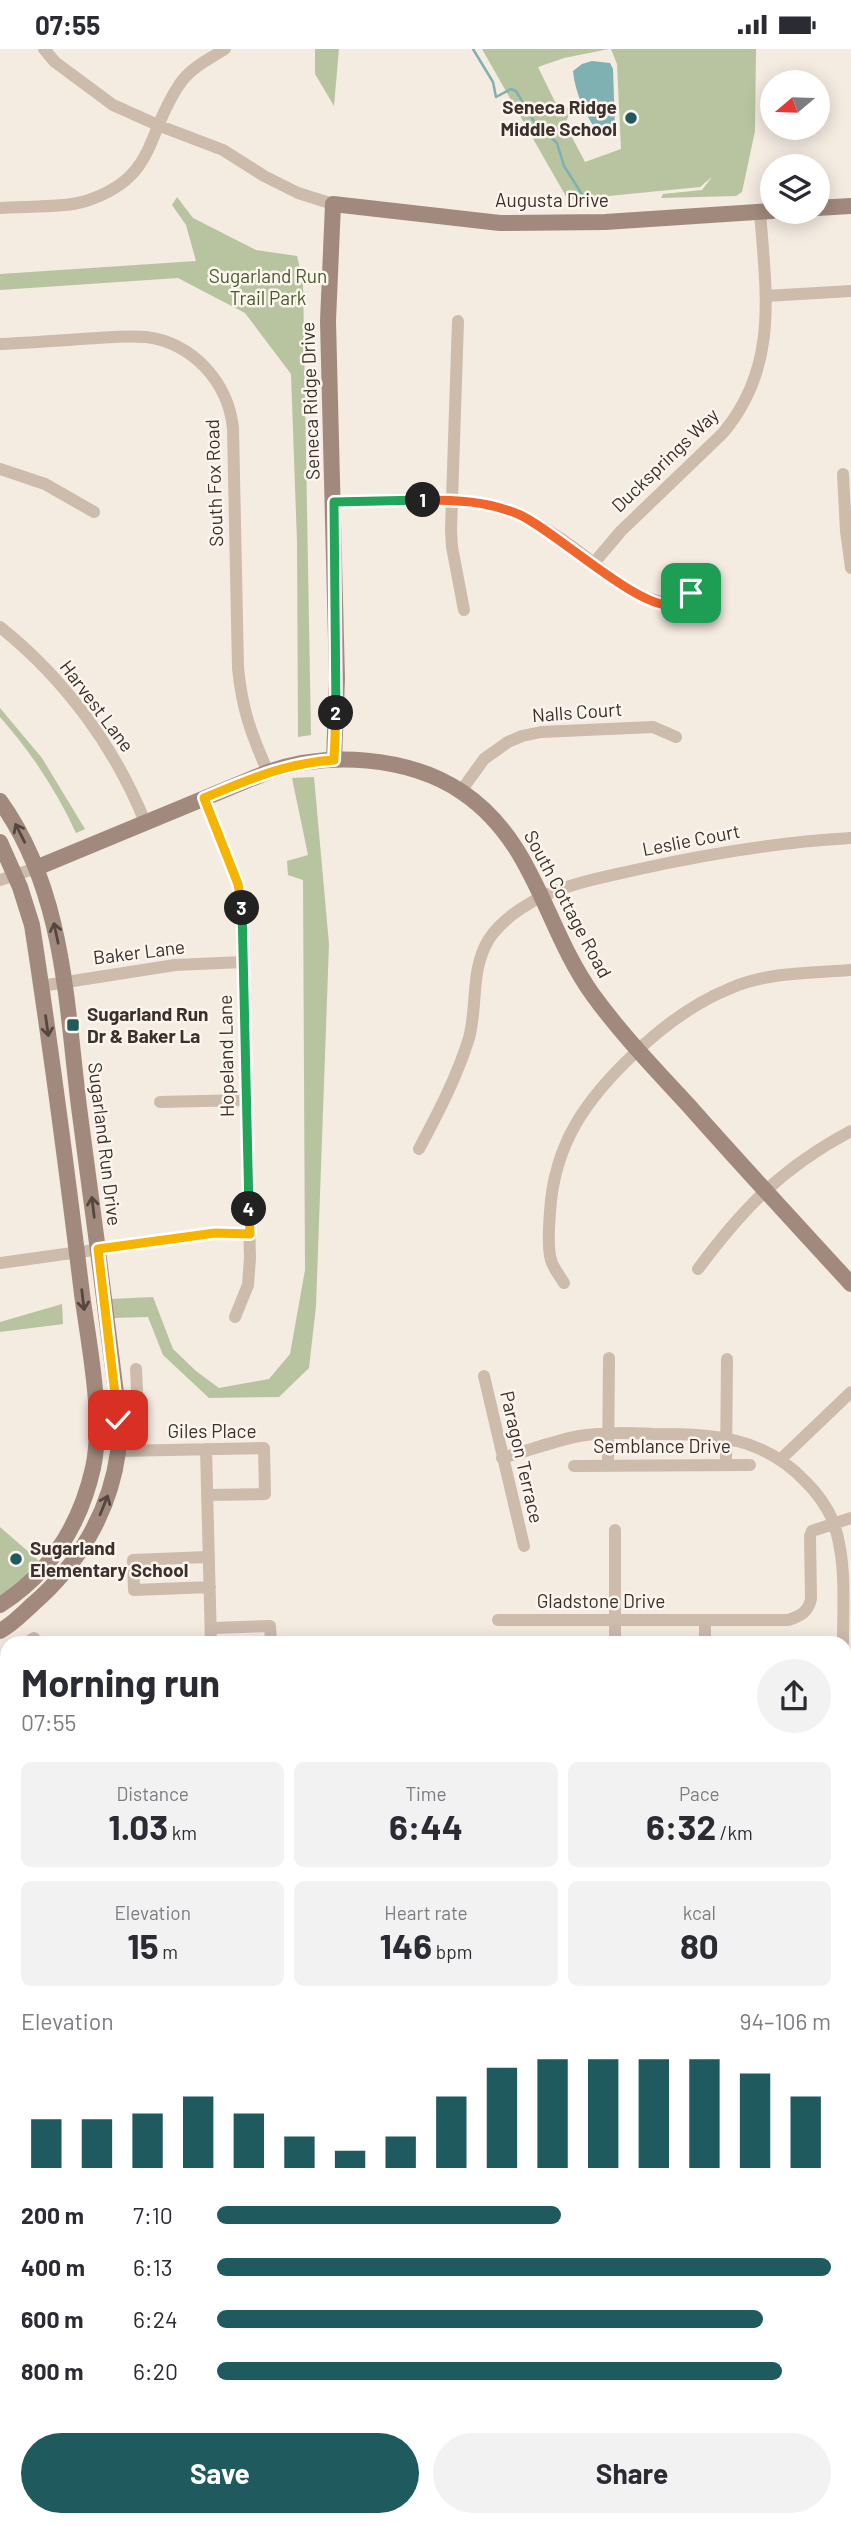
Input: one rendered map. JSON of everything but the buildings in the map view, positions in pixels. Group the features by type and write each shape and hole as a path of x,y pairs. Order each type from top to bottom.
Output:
{"street":[{"path":"44,49 55,62 113,105 223,150 264,176 298,193 333,204"},
{"path":"0,208 82,202 109,191 127,179 152,146 168,103 180,83 196,67 225,49"},
{"name":"Augusta Drive","path":"333,204 500,223 605,222 760,212"},
{"name":"Seneca Ridge Drive","path":"333,204 328,321 337,679 334,760"},
{"path":"830,207 851,206"},
{"name":"Ducksprings Way","path":"593,564 621,531 712,445 736,418 752,388 760,365 766,332 766,224"},
{"path":"766,296 851,291"},
{"path":"458,321 452,547 464,610"},
{"name":"South Fox Road","path":"0,344 148,337 166,341 192,355 218,382 230,407 233,428 238,668 241,696 249,729 268,772"},
{"path":"0,469 45,484 94,512"},
{"path":"843,474 851,568"},
{"path":"334,502 452,500 486,504 519,515 549,531 625,587 656,601 672,605 691,593"},
{"name":"Harvest Lane","path":"0,627 42,665 82,712 117,762 145,822"},
{"name":"Nalls Court","path":"461,791 484,759 508,741 522,736 541,732 653,727 676,737"},
{"name":"South Cottage Road","path":"36,867 268,772 306,762 370,761 398,766 429,776 461,791 496,820 509,836 526,864 576,971 593,996 638,1050 851,1284"},
{"name":"Hopeland Lane","path":"204,798 242,899 250,1234 248,1285 235,1317"},
{"name":"Sugarland Run Drive","path":"0,801 14,822 36,867 50,908 65,982 116,1393 118,1451 107,1496 78,1556 47,1593 12,1624 0,1631"},
{"name":"Leslie Court","path":"419,1149 461,1062 469,1035 474,983 484,949 507,919 542,897 595,879 715,853 796,841 851,838"},
{"path":"0,842 8,878 32,925 77,1252 97,1422 93,1468 75,1520 58,1551 38,1574 0,1605"},
{"path":"8,878 36,867"},
{"name":"Baker Lane","path":"41,986 175,965 243,961"},
{"path":"564,1283 551,1261 551,1192 559,1159 572,1130 586,1104 606,1081 638,1050 685,1012 734,986 777,976 851,970"},
{"path":"160,1102 246,1100"},
{"path":"698,1269 732,1223 765,1191 798,1164 851,1131"},
{"path":"0,1263 215,1233 250,1234"},
{"path":"608,1465 609,1358"},
{"path":"726,1465 727,1359"},
{"name":"Giles Place","path":"136,1369 141,1450"},
{"name":"Paragon Terrace","path":"484,1376 524,1546"},
{"path":"781,1459 851,1392"},
{"path":"502,1458 579,1436 609,1433 706,1435 727,1438 751,1444 781,1459 821,1499 833,1522 843,1578 842,1636"},
{"name":"Giles Place","path":"118,1451 264,1448 265,1494 207,1495"},
{"path":"206,1449 212,1636"},
{"name":"Semblance Drive","path":"574,1466 750,1465"},
{"path":"833,1522 851,1518"},
{"name":"Gladstone Drive","path":"498,1620 789,1621 809,1608 810,1536 815,1529 833,1522"},
{"path":"615,1530 615,1636"},
{"path":"208,1557 133,1560 134,1590 210,1587"},
{"path":"705,1621 705,1636"},
{"path":"212,1629 270,1626 271,1636"}],"green space":[{"path":"315,49 339,49 334,106 315,74"},
{"name":"Seneca Ridge Middle School","path":"482,49 609,49 564,58 538,67 555,102 567,107 570,112 565,124 585,162 621,149 617,64 611,49 756,49 755,131 742,192 736,196 661,198 663,194 702,190 712,177 700,187 568,200"},
{"name":"Sugarland Run Trail Park","path":"177,197 193,218 256,250 297,256 303,282 311,735 298,737 297,542 291,374 245,313 178,278 0,290 0,274 196,261 186,225 172,205"},
{"path":"0,708 42,758 85,829 76,833 42,772 0,717"},
{"path":"314,777 329,944 316,1306 309,1368 279,1397 209,1398 163,1355 148,1317 114,1318 110,1299 153,1297 173,1349 219,1388 269,1379 290,1354 305,1270 303,880 288,875 287,861 308,855 292,778"},
{"path":"62,1304 63,1324 0,1332 0,1322"},
{"name":"Sugarland Elementary School","path":"0,1527 39,1561 18,1583 0,1596"}],"water":[{"path":"592,61 610,63 613,69 615,129 611,135 600,136 586,114 576,88 573,71"}],"waterway":[{"path":"473,49 493,82 496,97 511,89 516,91 535,123 557,143 564,166 585,199"}],"place":[{"name":"Seneca Ridge Middle School","path":"631,118"},
{"name":"Sugarland Run Dr & Baker La","path":"73,1025"},
{"name":"Sugarland Elementary School","path":"16,1559"}],"route":[{"path":"118,1420 98,1249 215,1233 250,1234 242,899 204,798 284,766 334,760 337,679 334,502 452,500 486,504 519,515 556,536 639,596 672,605 691,593"}]}
